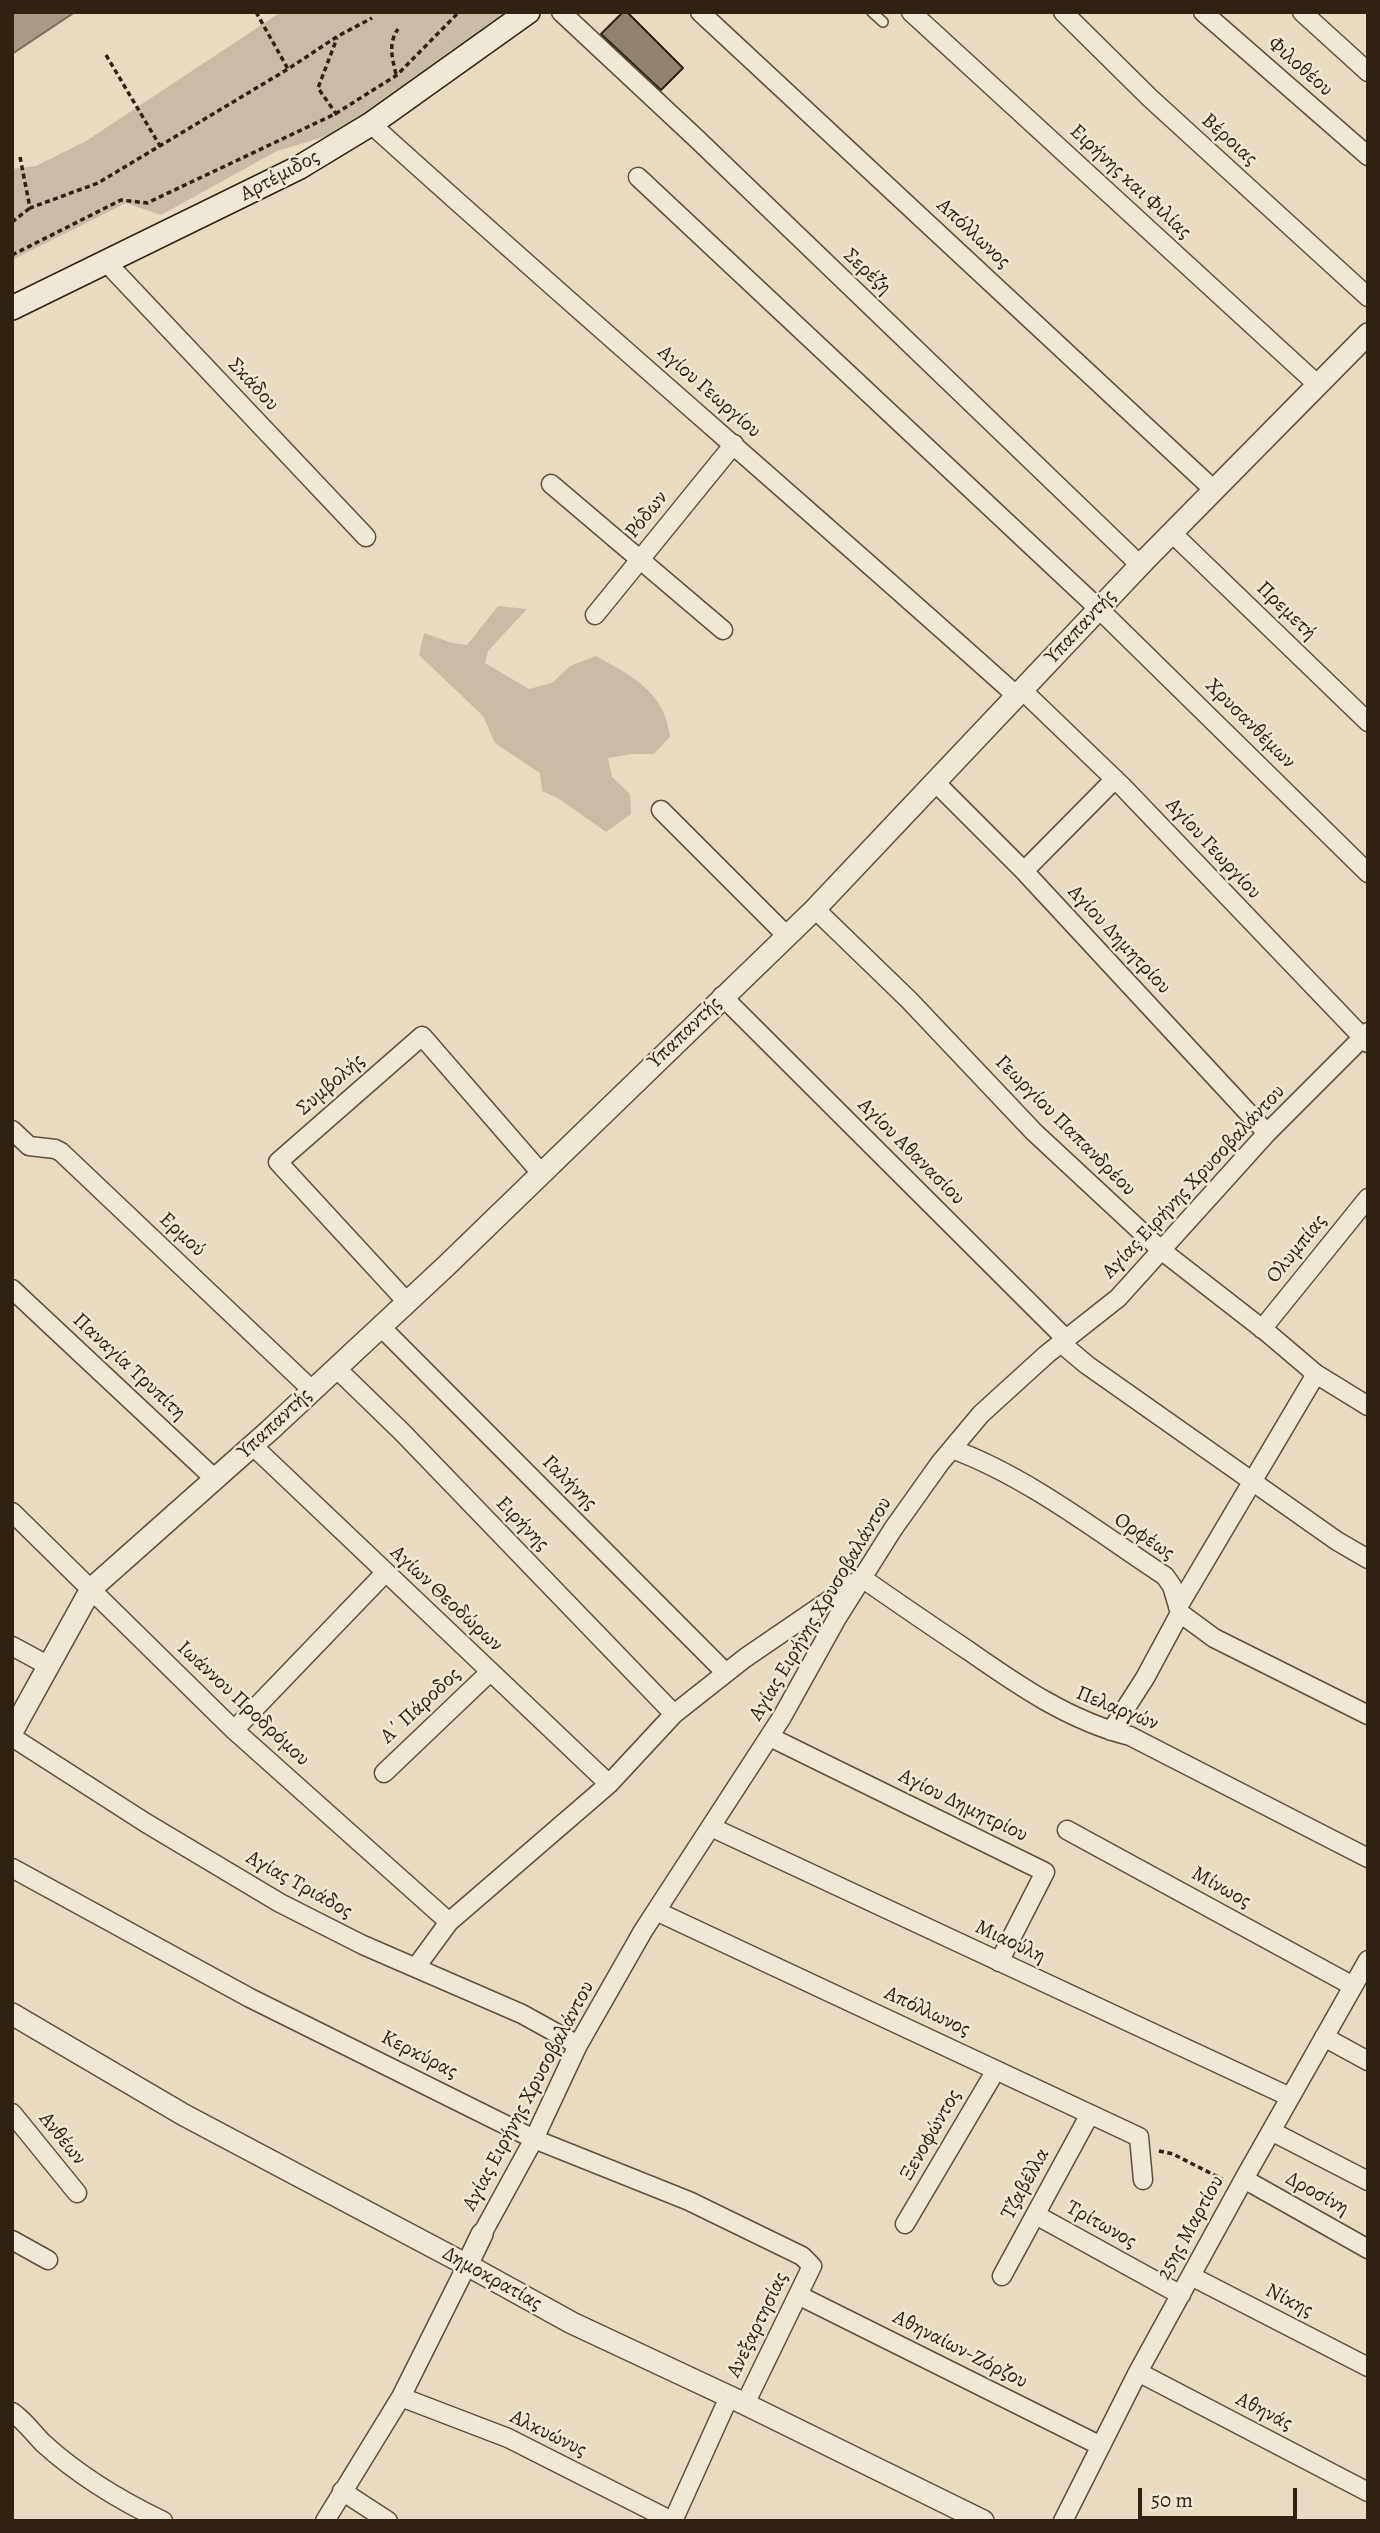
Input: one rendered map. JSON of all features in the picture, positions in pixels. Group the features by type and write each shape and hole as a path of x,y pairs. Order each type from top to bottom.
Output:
{"main road":[{"name":"Αρτέμιδος","path":"12,308 300,167 371,124 528,12"}],"street":[{"name":"Σερέζη","path":"561,12 1140,565"},
{"name":"Απόλλωνος","path":"700,12 1213,490"},
{"name":"Ειρήνης και Φιλίας","path":"911,12 1318,385"},
{"name":"Βέροιας","path":"1063,12 1150,98 1368,297"},
{"name":"Φιλοθέου","path":"1203,12 1368,156"},
{"path":"1302,12 1368,72"},
{"name":"Αγίου Γεωργίου","path":"371,124 545,281 1115,779 1366,1037"},
{"name":"Χρυσανθέμων","path":"638,177 1099,609 1368,873"},
{"name":"Σκάδου","path":"107,263 366,537"},
{"name":"Υπαπαντής","path":"12,1735 91,1589 253,1446 407,1302 815,909 1140,565 1368,334"},
{"name":"Ρόδων","path":"595,615 734,444"},
{"path":"551,484 723,630"},
{"name":"Πρεμετή","path":"1172,533 1368,722"},
{"path":"1024,871 1115,779"},
{"name":"Αγίου Δημητρίου","path":"934,782 1024,871 1267,1133"},
{"path":"661,810 786,935"},
{"name":"Γεωργίου Παπανδρέου","path":"815,909 909,1000 1034,1132 1161,1251 1316,1374 1368,1406"},
{"name":"Αγίου Αθανασίου","path":"722,996 1087,1365 1337,1541 1368,1559"},
{"name":"Συμβολής","path":"407,1302 278,1162 422,1036 541,1173"},
{"name":"Αγίας Ειρήνης Χρυσοβαλάντου","path":"482,2235 534,2139 578,2045 656,1911 770,1737 893,1529 981,1414 1047,1354 1118,1298 1267,1133 1366,1037"},
{"name":"Ερμού","path":"12,1130 29,1146 58,1150 312,1390"},
{"name":"Ολυμπίας","path":"1262,1329 1368,1198"},
{"name":"Παναγία Τρυπίτη","path":"12,1289 215,1479"},
{"name":"Γαλήνης","path":"381,1326 726,1672"},
{"name":"Ειρήνης","path":"336,1368 402,1432 674,1714"},
{"path":"1111,1731 1144,1678 1179,1610 1316,1374"},
{"name":"Αγίων Θεοδώρων","path":"253,1446 609,1784"},
{"name":"Ορφέως","path":"953,1448 1008,1475 1165,1576 1172,1586 1179,1610"},
{"name":"Ιωάννου Προδρόμου","path":"12,1512 234,1731 449,1922"},
{"path":"234,1731 385,1573"},
{"path":"416,1967 449,1922 609,1784 674,1714 726,1672 862,1578"},
{"name":"Πελαργών","path":"862,1578 990,1666 1065,1713 1130,1736 1368,1858"},
{"path":"1179,1610 1214,1638 1368,1715"},
{"path":"12,1646 49,1666"},
{"name":"Α΄ Πάροδος","path":"384,1773 490,1672"},
{"name":"Αγίας Τριάδος","path":"12,1735 146,1823 281,1903 363,1945 522,2014 578,2045"},
{"name":"Αγίου Δημητρίου","path":"770,1737 1045,1872 999,1962"},
{"name":"Μιαούλη","path":"711,1827 1290,2097"},
{"name":"Μίνωος","path":"1067,1830 1353,1986"},
{"name":"Κερκύρας","path":"12,1868 250,1998 534,2139 689,2201 802,2256 813,2266"},
{"name":"Απόλλωνος","path":"656,1911 1139,2137 1140,2146"},
{"name":"25ης Μαρτίου","path":"1063,2521 1138,2372 1241,2183 1368,1960"},
{"name":"Δημοκρατίας","path":"12,2014 184,2115 572,2323 737,2400 983,2521"},
{"path":"1324,2037 1368,2061"},
{"name":"Ξενοφώντος","path":"905,2224 996,2070"},
{"name":"Ανθέων","path":"12,2113 76,2193"},
{"name":"Τζαβέλλα","path":"1002,2276 1090,2114"},
{"path":"1271,2131 1368,2181"},
{"path":"1140,2146 1143,2180"},
{"name":"Δροσίνη","path":"1241,2183 1368,2249"},
{"name":"Τρίτωνος","path":"1036,2215 1181,2295"},
{"path":"325,2521 401,2397 482,2235"},
{"path":"12,2240 48,2260"},
{"name":"Ανεξαρτησίας","path":"673,2521 737,2400 813,2266"},
{"name":"Νίκης","path":"1191,2276 1368,2367"},
{"name":"Αθηναίων-Ζόρζου","path":"798,2295 1101,2446"},
{"name":"Αθηνάς","path":"1138,2372 1368,2492"},
{"name":"Αλκυώνυς","path":"401,2397 508,2438 673,2521"},
{"path":"14,2419 125,2503 163,2521"},
{"path":"342,2491 388,2521"}],"lane":[{"path":"872,12 883,22"}],"path":[{"path":"256,12 288,69"},
{"path":"12,255 121,200 147,203 335,114 397,75 459,12"},
{"path":"12,222 30,208 98,183 338,36 372,19"},
{"path":"398,29 392,37 392,55 397,75 408,98"},
{"path":"338,36 318,88 351,137"},
{"path":"106,55 160,146"},
{"path":"20,157 30,208"},
{"path":"1140,2146 1173,2154 1241,2183"}],"shaded area":[{"path":"12,12 75,12 12,54"},
{"path":"281,12 519,12 357,127 277,151 161,215 126,203 12,260 12,169 36,166 86,141"},
{"path":"498,606 527,609 488,651 485,663 529,689 552,683 570,666 596,656 645,687 661,708 670,737 654,754 608,758 612,777 630,794 631,814 606,832 558,798 542,791 540,773 495,743 483,716 419,655 424,633 452,643 467,645"}],"building":[{"path":"623,12 627,12 683,68 661,90 601,34"}]}
